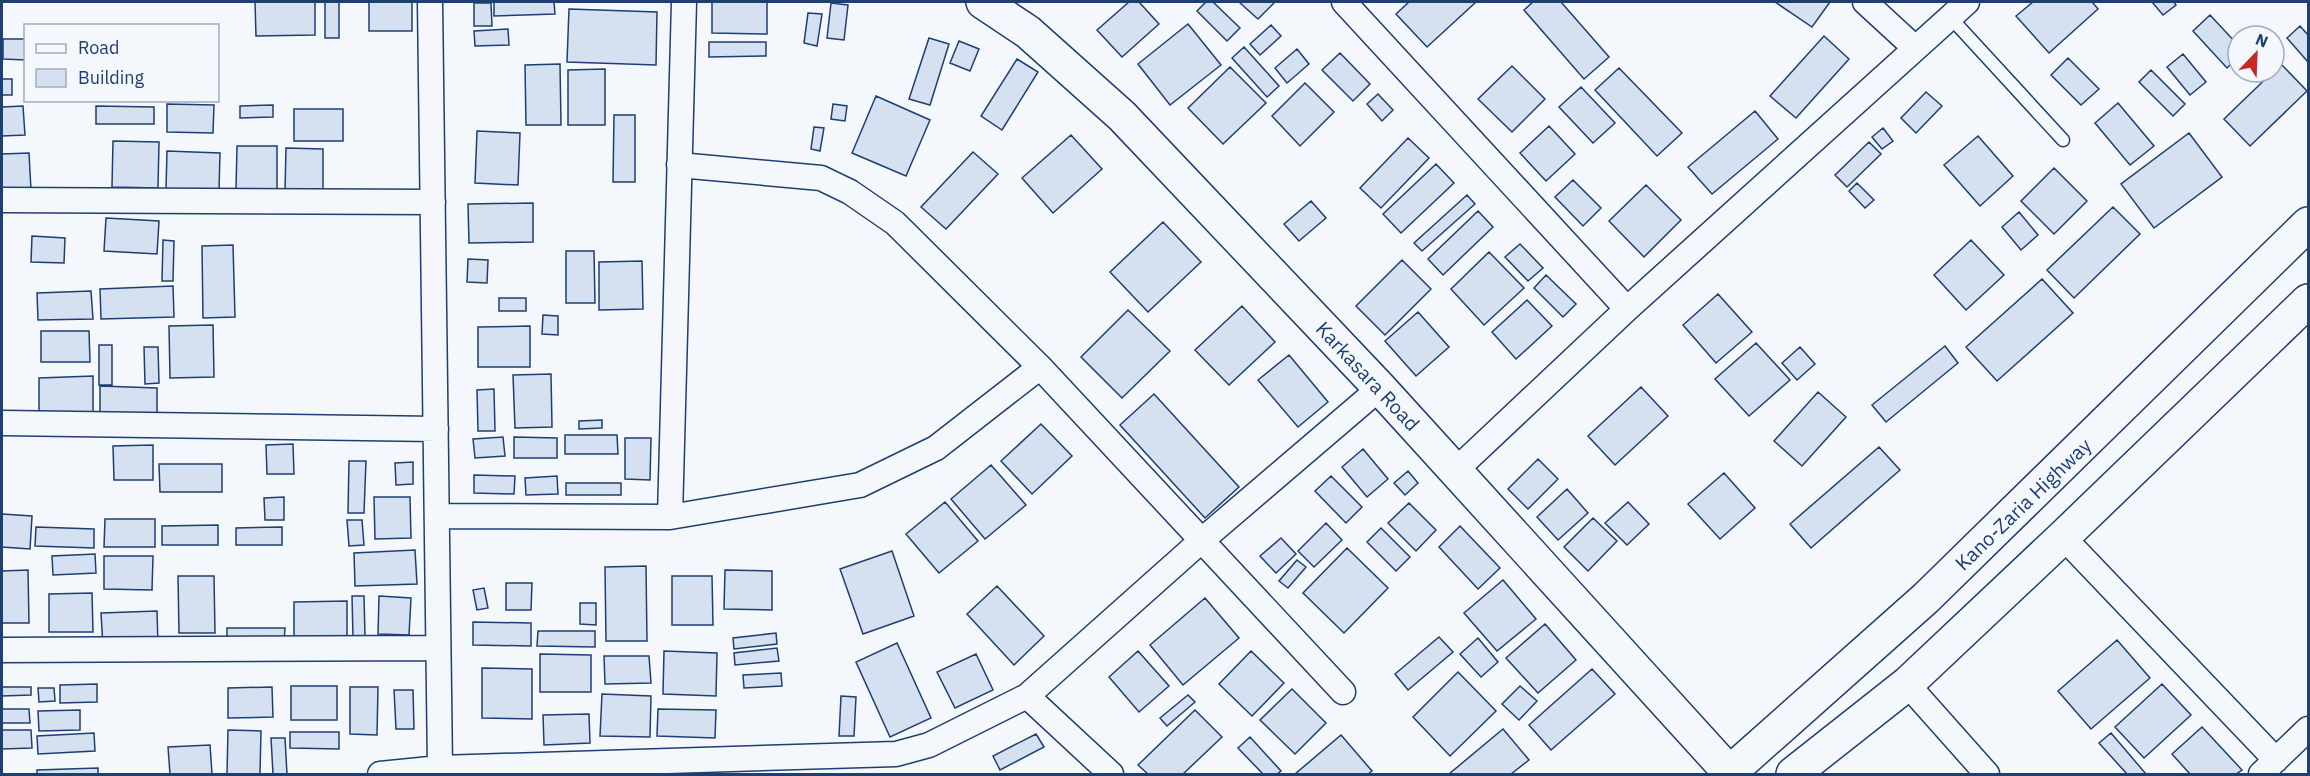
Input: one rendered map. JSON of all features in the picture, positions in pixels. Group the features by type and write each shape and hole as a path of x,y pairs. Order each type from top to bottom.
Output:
{"main road":[{"name":"Karkasara Road","path":"983,2 1028,32 1122,116 1456,470 1729,774"},
{"name":"Kano-Zaria Highway","path":"1729,774 1926,598 2308,224"},
{"path":"1793,774 1906,684 2063,537 2308,301"}],"street":[{"path":"430,2 440,768"},
{"path":"670,517 684,2"},
{"path":"1344,2 1627,309"},
{"path":"1865,2 1915,48"},
{"path":"1456,470 1627,309 1959,9"},
{"path":"679,165 821,178 850,192 895,223 1040,367 1343,692"},
{"path":"2,200 433,202"},
{"path":"437,516 670,517 860,485 936,448 1040,367"},
{"path":"380,774 440,768 896,754 929,745 1027,696 1201,541 1380,388"},
{"path":"2,423 436,429"},
{"path":"2063,537 2268,767 2308,729"},
{"path":"2,650 438,648"},
{"path":"1906,684 1987,774"},
{"path":"1027,696 1111,774"}],"lane":[{"path":"1959,9 2063,140"}],"building":[{"path":"255,2 315,2 315,35 256,36"},
{"path":"325,2 339,2 339,38 325,38"},
{"path":"369,2 412,2 412,31 369,31"},
{"path":"494,2 554,2 555,14 494,16"},
{"path":"712,2 767,2 767,34 712,33"},
{"path":"1129,2 1139,2 1159,24 1122,57 1097,30"},
{"path":"1206,2 1213,2 1240,28 1227,41 1197,11"},
{"path":"1239,2 1275,2 1258,19"},
{"path":"1409,2 1476,2 1427,47 1396,14"},
{"path":"1533,2 1561,2 1609,57 1584,79 1524,10"},
{"path":"1775,2 1830,2 1812,27"},
{"path":"2033,2 2092,2 2098,9 2049,53 2016,16"},
{"path":"2152,2 2174,2 2176,5 2163,15"},
{"path":"474,3 491,3 492,26 474,26"},
{"path":"831,3 848,5 844,40 827,38"},
{"path":"569,9 657,12 656,65 567,62"},
{"path":"808,13 822,14 817,46 804,43"},
{"path":"2210,15 2226,32 2226,67 2193,31"},
{"path":"1188,24 1221,65 1170,105 1138,64"},
{"path":"1271,25 1281,36 1260,55 1250,44"},
{"path":"2300,26 2308,35 2308,62 2287,38"},
{"path":"508,29 509,45 475,46 474,31"},
{"path":"1824,36 1849,59 1796,118 1770,96"},
{"path":"929,38 949,44 930,105 909,99"},
{"path":"3,39 24,39 24,60 3,59"},
{"path":"959,41 979,49 970,71 950,63"},
{"path":"709,42 766,42 766,56 709,57"},
{"path":"1244,47 1279,86 1267,97 1232,58"},
{"path":"1297,49 1309,64 1287,83 1275,68"},
{"path":"1340,53 1370,84 1353,101 1322,70"},
{"path":"2183,54 2206,82 2190,95 2167,67"},
{"path":"2068,58 2099,89 2081,105 2051,75"},
{"path":"1017,59 1038,72 1002,130 981,116"},
{"path":"560,64 561,125 526,125 525,65"},
{"path":"1512,66 1545,99 1512,132 1478,99"},
{"path":"1230,67 1266,103 1223,144 1188,108"},
{"path":"1619,68 1682,133 1657,156 1595,90"},
{"path":"605,69 605,125 568,125 568,70"},
{"path":"2286,69 2307,91 2250,146 2224,119 2260,84 2286,84"},
{"path":"2151,70 2185,104 2173,116 2139,82"},
{"path":"2,79 12,79 12,95 2,95"},
{"path":"1305,83 1334,112 1300,146 1272,116"},
{"path":"1581,87 1615,123 1593,143 1559,107"},
{"path":"1926,92 1942,106 1916,133 1901,118"},
{"path":"1378,94 1393,110 1382,121 1367,104"},
{"path":"876,96 930,120 906,176 852,153"},
{"path":"2118,103 2154,146 2130,165 2095,123"},
{"path":"167,104 214,105 213,133 167,132"},
{"path":"833,104 847,106 845,121 831,119"},
{"path":"273,105 273,117 240,118 240,106"},
{"path":"23,106 25,135 2,136 2,107"},
{"path":"96,106 154,107 154,124 96,124"},
{"path":"294,109 343,109 343,141 294,141"},
{"path":"1755,111 1778,139 1712,194 1688,167"},
{"path":"614,115 635,115 635,182 613,182"},
{"path":"1549,126 1575,154 1546,181 1520,153"},
{"path":"814,127 824,128 820,151 811,149"},
{"path":"1883,128 1893,141 1882,149 1872,137"},
{"path":"477,131 520,133 518,185 475,183"},
{"path":"2189,133 2222,177 2154,228 2121,184"},
{"path":"1071,135 1102,169 1053,213 1022,178"},
{"path":"1978,136 2013,176 1980,206 1944,165"},
{"path":"1408,138 1429,158 1381,208 1360,188"},
{"path":"113,141 159,142 158,188 112,187"},
{"path":"1869,142 1881,154 1847,187 1835,175"},
{"path":"237,146 277,146 277,191 236,190"},
{"path":"286,148 323,149 323,192 285,191"},
{"path":"167,151 220,153 219,191 166,189"},
{"path":"973,152 998,174 946,229 921,207"},
{"path":"29,153 31,190 2,192 2,154"},
{"path":"1436,164 1454,183 1401,233 1383,214"},
{"path":"2054,168 2087,201 2054,234 2021,201"},
{"path":"1573,180 1601,208 1583,226 1555,197"},
{"path":"1857,183 1874,200 1865,208 1849,191"},
{"path":"1646,185 1681,220 1644,257 1609,221"},
{"path":"1467,195 1475,204 1422,251 1414,243"},
{"path":"1311,201 1326,218 1299,241 1284,224"},
{"path":"533,203 533,242 469,243 468,204"},
{"path":"2113,207 2140,234 2074,298 2047,270"},
{"path":"1478,211 1493,227 1443,275 1428,259"},
{"path":"2019,212 2038,235 2021,250 2002,227"},
{"path":"106,218 159,221 157,254 104,251"},
{"path":"1163,222 1201,262 1148,312 1110,272"},
{"path":"32,236 65,238 64,263 31,262"},
{"path":"163,240 174,241 173,281 162,281"},
{"path":"1971,240 2004,275 1966,310 1934,275"},
{"path":"1520,244 1543,268 1528,281 1505,257"},
{"path":"233,245 235,317 203,318 202,246"},
{"path":"566,251 594,251 595,303 566,303"},
{"path":"1489,252 1524,288 1484,325 1451,289"},
{"path":"468,259 488,260 487,283 467,282"},
{"path":"1402,260 1431,289 1385,335 1356,306"},
{"path":"642,261 643,309 599,310 599,262"},
{"path":"1546,275 1576,304 1563,317 1534,288"},
{"path":"2042,279 2073,313 1997,381 1966,347"},
{"path":"173,286 174,317 101,319 100,289"},
{"path":"91,291 93,319 38,320 37,293"},
{"path":"1718,294 1752,332 1716,363 1683,325"},
{"path":"499,298 526,298 526,311 499,311"},
{"path":"1527,300 1552,326 1516,359 1492,332"},
{"path":"1242,306 1275,342 1229,385 1195,350"},
{"path":"1128,310 1170,351 1122,398 1081,357"},
{"path":"1418,312 1449,347 1416,376 1385,341"},
{"path":"543,315 558,316 558,335 542,334"},
{"path":"213,325 214,377 170,378 169,326"},
{"path":"530,326 530,367 478,367 478,327"},
{"path":"41,331 89,331 90,362 41,362"},
{"path":"1756,343 1790,380 1749,416 1715,379"},
{"path":"99,345 112,345 112,385 99,385"},
{"path":"1945,346 1958,363 1886,422 1872,405"},
{"path":"144,347 158,347 159,383 145,384"},
{"path":"1800,347 1815,364 1797,380 1782,363"},
{"path":"1289,355 1328,402 1298,427 1258,380"},
{"path":"551,374 552,427 515,428 513,375"},
{"path":"93,376 93,415 39,416 39,378"},
{"path":"100,386 157,388 157,416 100,415"},
{"path":"1641,387 1668,416 1615,465 1588,436"},
{"path":"494,389 495,431 478,431 477,390"},
{"path":"1818,392 1846,417 1802,466 1774,441"},
{"path":"1154,394 1239,487 1205,518 1120,425"},
{"path":"602,420 602,428 579,429 579,421"},
{"path":"1041,424 1072,456 1032,494 1001,461"},
{"path":"565,435 617,435 618,454 565,454"},
{"path":"503,437 505,456 475,458 473,439"},
{"path":"514,437 557,438 557,458 514,458"},
{"path":"625,438 651,438 650,480 625,479"},
{"path":"293,444 294,474 267,474 266,445"},
{"path":"153,445 153,480 114,480 113,446"},
{"path":"1879,447 1900,470 1811,548 1790,524"},
{"path":"1363,449 1388,479 1367,497 1342,467"},
{"path":"1538,459 1558,479 1528,509 1508,489"},
{"path":"349,461 366,461 364,513 348,513"},
{"path":"413,462 413,484 396,485 395,463"},
{"path":"159,464 222,464 222,492 160,492"},
{"path":"991,465 1026,505 985,539 951,499"},
{"path":"1408,471 1418,483 1405,495 1394,483"},
{"path":"1724,473 1755,508 1720,539 1688,504"},
{"path":"474,475 515,476 514,494 474,493"},
{"path":"557,476 558,494 526,495 525,478"},
{"path":"1331,476 1362,507 1346,523 1315,491"},
{"path":"566,483 621,483 621,495 566,495"},
{"path":"1567,489 1588,513 1558,540 1537,517"},
{"path":"284,497 284,520 265,520 264,498"},
{"path":"374,497 410,497 411,538 375,539"},
{"path":"945,502 978,541 939,573 906,534"},
{"path":"1628,502 1649,524 1627,545 1605,523"},
{"path":"1409,503 1436,530 1416,551 1388,523"},
{"path":"2,514 32,516 30,549 2,547"},
{"path":"1593,518 1617,541 1588,571 1564,547"},
{"path":"105,519 155,519 155,547 104,547"},
{"path":"347,520 362,520 364,545 349,546"},
{"path":"1326,523 1342,540 1314,567 1298,551"},
{"path":"218,525 218,545 162,545 162,526"},
{"path":"1460,526 1500,568 1478,589 1439,547"},
{"path":"36,527 94,529 94,548 35,546"},
{"path":"282,527 282,545 236,545 236,528"},
{"path":"1381,528 1410,557 1396,571 1367,542"},
{"path":"1281,538 1296,554 1276,573 1260,556"},
{"path":"1347,548 1388,588 1344,633 1303,593"},
{"path":"415,550 417,584 355,586 354,553"},
{"path":"892,551 914,616 863,634 840,569"},
{"path":"95,554 96,573 53,575 52,556"},
{"path":"104,556 153,556 152,590 104,589"},
{"path":"1297,560 1306,567 1288,588 1279,581"},
{"path":"646,566 647,641 606,641 605,567"},
{"path":"28,570 29,623 2,623 2,571"},
{"path":"725,570 772,571 772,610 724,609"},
{"path":"178,576 214,576 215,633 179,633"},
{"path":"672,576 712,576 713,625 672,625"},
{"path":"1503,580 1536,619 1497,651 1464,613"},
{"path":"506,583 532,583 531,610 506,610"},
{"path":"997,586 1044,636 1014,665 967,614"},
{"path":"484,588 488,608 477,610 473,590"},
{"path":"92,593 93,632 49,632 49,594"},
{"path":"352,596 364,596 365,636 353,637"},
{"path":"379,596 411,598 409,635 378,634"},
{"path":"1205,598 1239,638 1183,685 1150,645"},
{"path":"347,601 347,648 294,648 294,602"},
{"path":"580,603 596,603 596,625 580,624"},
{"path":"157,611 158,644 103,647 101,613"},
{"path":"473,622 531,623 531,646 473,645"},
{"path":"1545,624 1576,660 1538,693 1506,658"},
{"path":"227,628 285,628 284,642 227,642"},
{"path":"538,631 595,631 595,647 537,646"},
{"path":"776,633 777,644 734,649 733,638"},
{"path":"1439,637 1453,652 1408,690 1395,674"},
{"path":"1478,638 1498,662 1481,677 1460,654"},
{"path":"2117,640 2150,678 2091,729 2058,691"},
{"path":"897,643 931,718 890,737 856,662"},
{"path":"777,648 779,661 735,665 734,653"},
{"path":"664,651 717,653 716,696 663,694"},
{"path":"1138,651 1169,686 1139,712 1109,677"},
{"path":"1251,651 1284,683 1252,716 1219,684"},
{"path":"540,654 591,655 591,692 540,692"},
{"path":"976,654 993,690 955,708 937,672"},
{"path":"604,656 649,656 651,683 605,684"},
{"path":"482,668 532,669 532,719 482,718"},
{"path":"1592,669 1615,694 1551,750 1529,725"},
{"path":"1458,672 1496,711 1450,756 1413,717"},
{"path":"781,673 782,686 744,688 743,675"},
{"path":"97,684 97,702 60,703 60,685"},
{"path":"2162,684 2191,715 2144,758 2115,727"},
{"path":"291,686 337,686 337,720 291,720"},
{"path":"1520,686 1537,701 1519,720 1502,704"},
{"path":"2,687 31,687 31,695 2,696"},
{"path":"272,687 273,717 228,718 228,688"},
{"path":"350,687 378,687 377,735 350,734"},
{"path":"38,688 54,688 55,701 39,702"},
{"path":"1292,689 1326,723 1295,754 1260,720"},
{"path":"394,690 413,690 414,729 396,729"},
{"path":"602,694 651,696 650,737 600,736"},
{"path":"1188,695 1195,702 1167,726 1160,718"},
{"path":"841,696 856,697 854,736 839,736"},
{"path":"2,709 29,709 30,723 2,723"},
{"path":"658,709 716,710 715,738 657,736"},
{"path":"80,710 80,730 39,731 38,711"},
{"path":"1195,710 1222,737 1183,774 1148,774 1138,765"},
{"path":"589,714 590,743 544,745 543,715"},
{"path":"2202,727 2242,770 2236,774 2190,774 2172,754"},
{"path":"1503,729 1529,760 1511,774 1449,774"},
{"path":"2,730 31,730 32,748 2,749"},
{"path":"228,730 261,731 260,774 227,774"},
{"path":"290,732 339,732 339,749 290,748"},
{"path":"94,733 95,751 38,754 37,736"},
{"path":"2111,733 2146,774 2127,774 2099,743"},
{"path":"1036,734 1044,747 1000,770 993,756"},
{"path":"1341,735 1372,771 1368,774 1295,774"},
{"path":"1250,737 1281,771 1277,774 1263,774 1238,748"},
{"path":"271,738 285,738 287,774 273,774"},
{"path":"210,745 212,774 170,774 168,747"},
{"path":"98,768 98,774 37,774 37,770"}]}
